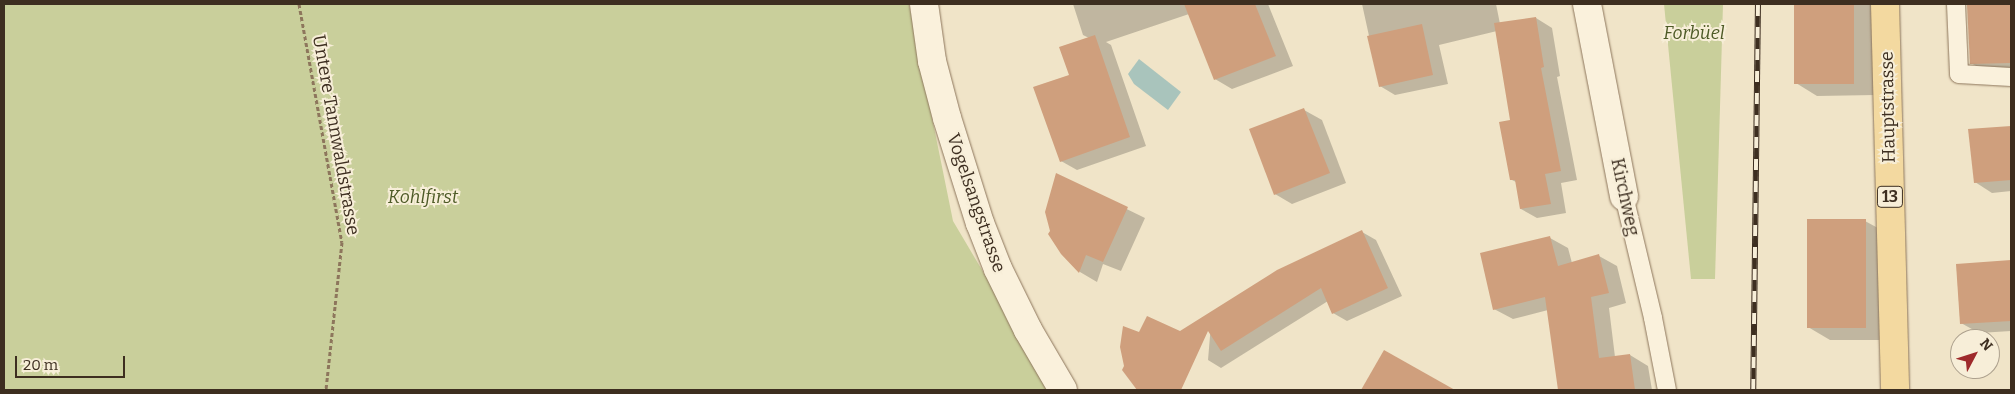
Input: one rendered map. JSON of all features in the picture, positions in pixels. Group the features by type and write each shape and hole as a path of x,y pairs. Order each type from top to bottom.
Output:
{"main road":[{"name":"Hauptstrasse","path":"1885,4 1895,390"}],"street":[{"name":"Vogelsangstrasse","path":"924,4 932,61 944,108 980,223 998,269 1028,330 1063,390"},
{"name":"Kirchweg","path":"1588,4 1624,196"}],"lane":[{"path":"1956,4 1959,74 2011,77"},
{"name":"Kirchweg","path":"1624,196 1653,318 1667,390"}],"path":[{"name":"Untere Tannwaldstrasse","path":"298,4 342,242 326,390"}],"green space":[{"name":"Kohlfirst","path":"4,4 909,4 953,221 1053,390 4,390"},
{"name":"Forbüel","path":"1664,4 1723,4 1715,279 1691,279"}],"water":[{"path":"1139,59 1181,92 1168,110 1134,84 1128,74"}],"building":[{"path":"1184,4 1255,4 1276,56 1214,80"},
{"path":"1794,4 1854,4 1854,84 1794,84"},
{"path":"1967,4 2011,4 2011,63 1970,64"},
{"path":"1536,17 1544,67 1541,68 1561,171 1545,174 1551,204 1520,209 1515,180 1510,180 1499,122 1510,120 1494,23"},
{"path":"1422,24 1433,75 1379,87 1367,36"},
{"path":"1095,35 1130,137 1060,162 1033,87 1069,75 1059,47"},
{"path":"1304,108 1330,173 1274,195 1249,129"},
{"path":"2011,126 2011,180 1974,183 1968,129"},
{"path":"1056,173 1128,207 1103,262 1086,255 1079,273 1061,254 1048,234 1050,231 1045,212"},
{"path":"1807,219 1866,219 1866,328 1807,328"},
{"path":"1362,230 1388,288 1332,314 1321,288 1221,351 1208,331 1181,390 1137,390 1122,370 1124,366 1120,347 1123,326 1139,332 1147,316 1180,331 1277,270"},
{"path":"1550,236 1558,266 1599,254 1609,293 1591,297 1599,358 1630,354 1635,390 1558,390 1545,297 1493,310 1480,253"},
{"path":"2011,260 2011,321 1960,324 1956,264"},
{"path":"1384,350 1455,390 1361,390"}],"railway":[{"path":"1753,390 1758,4"}]}
